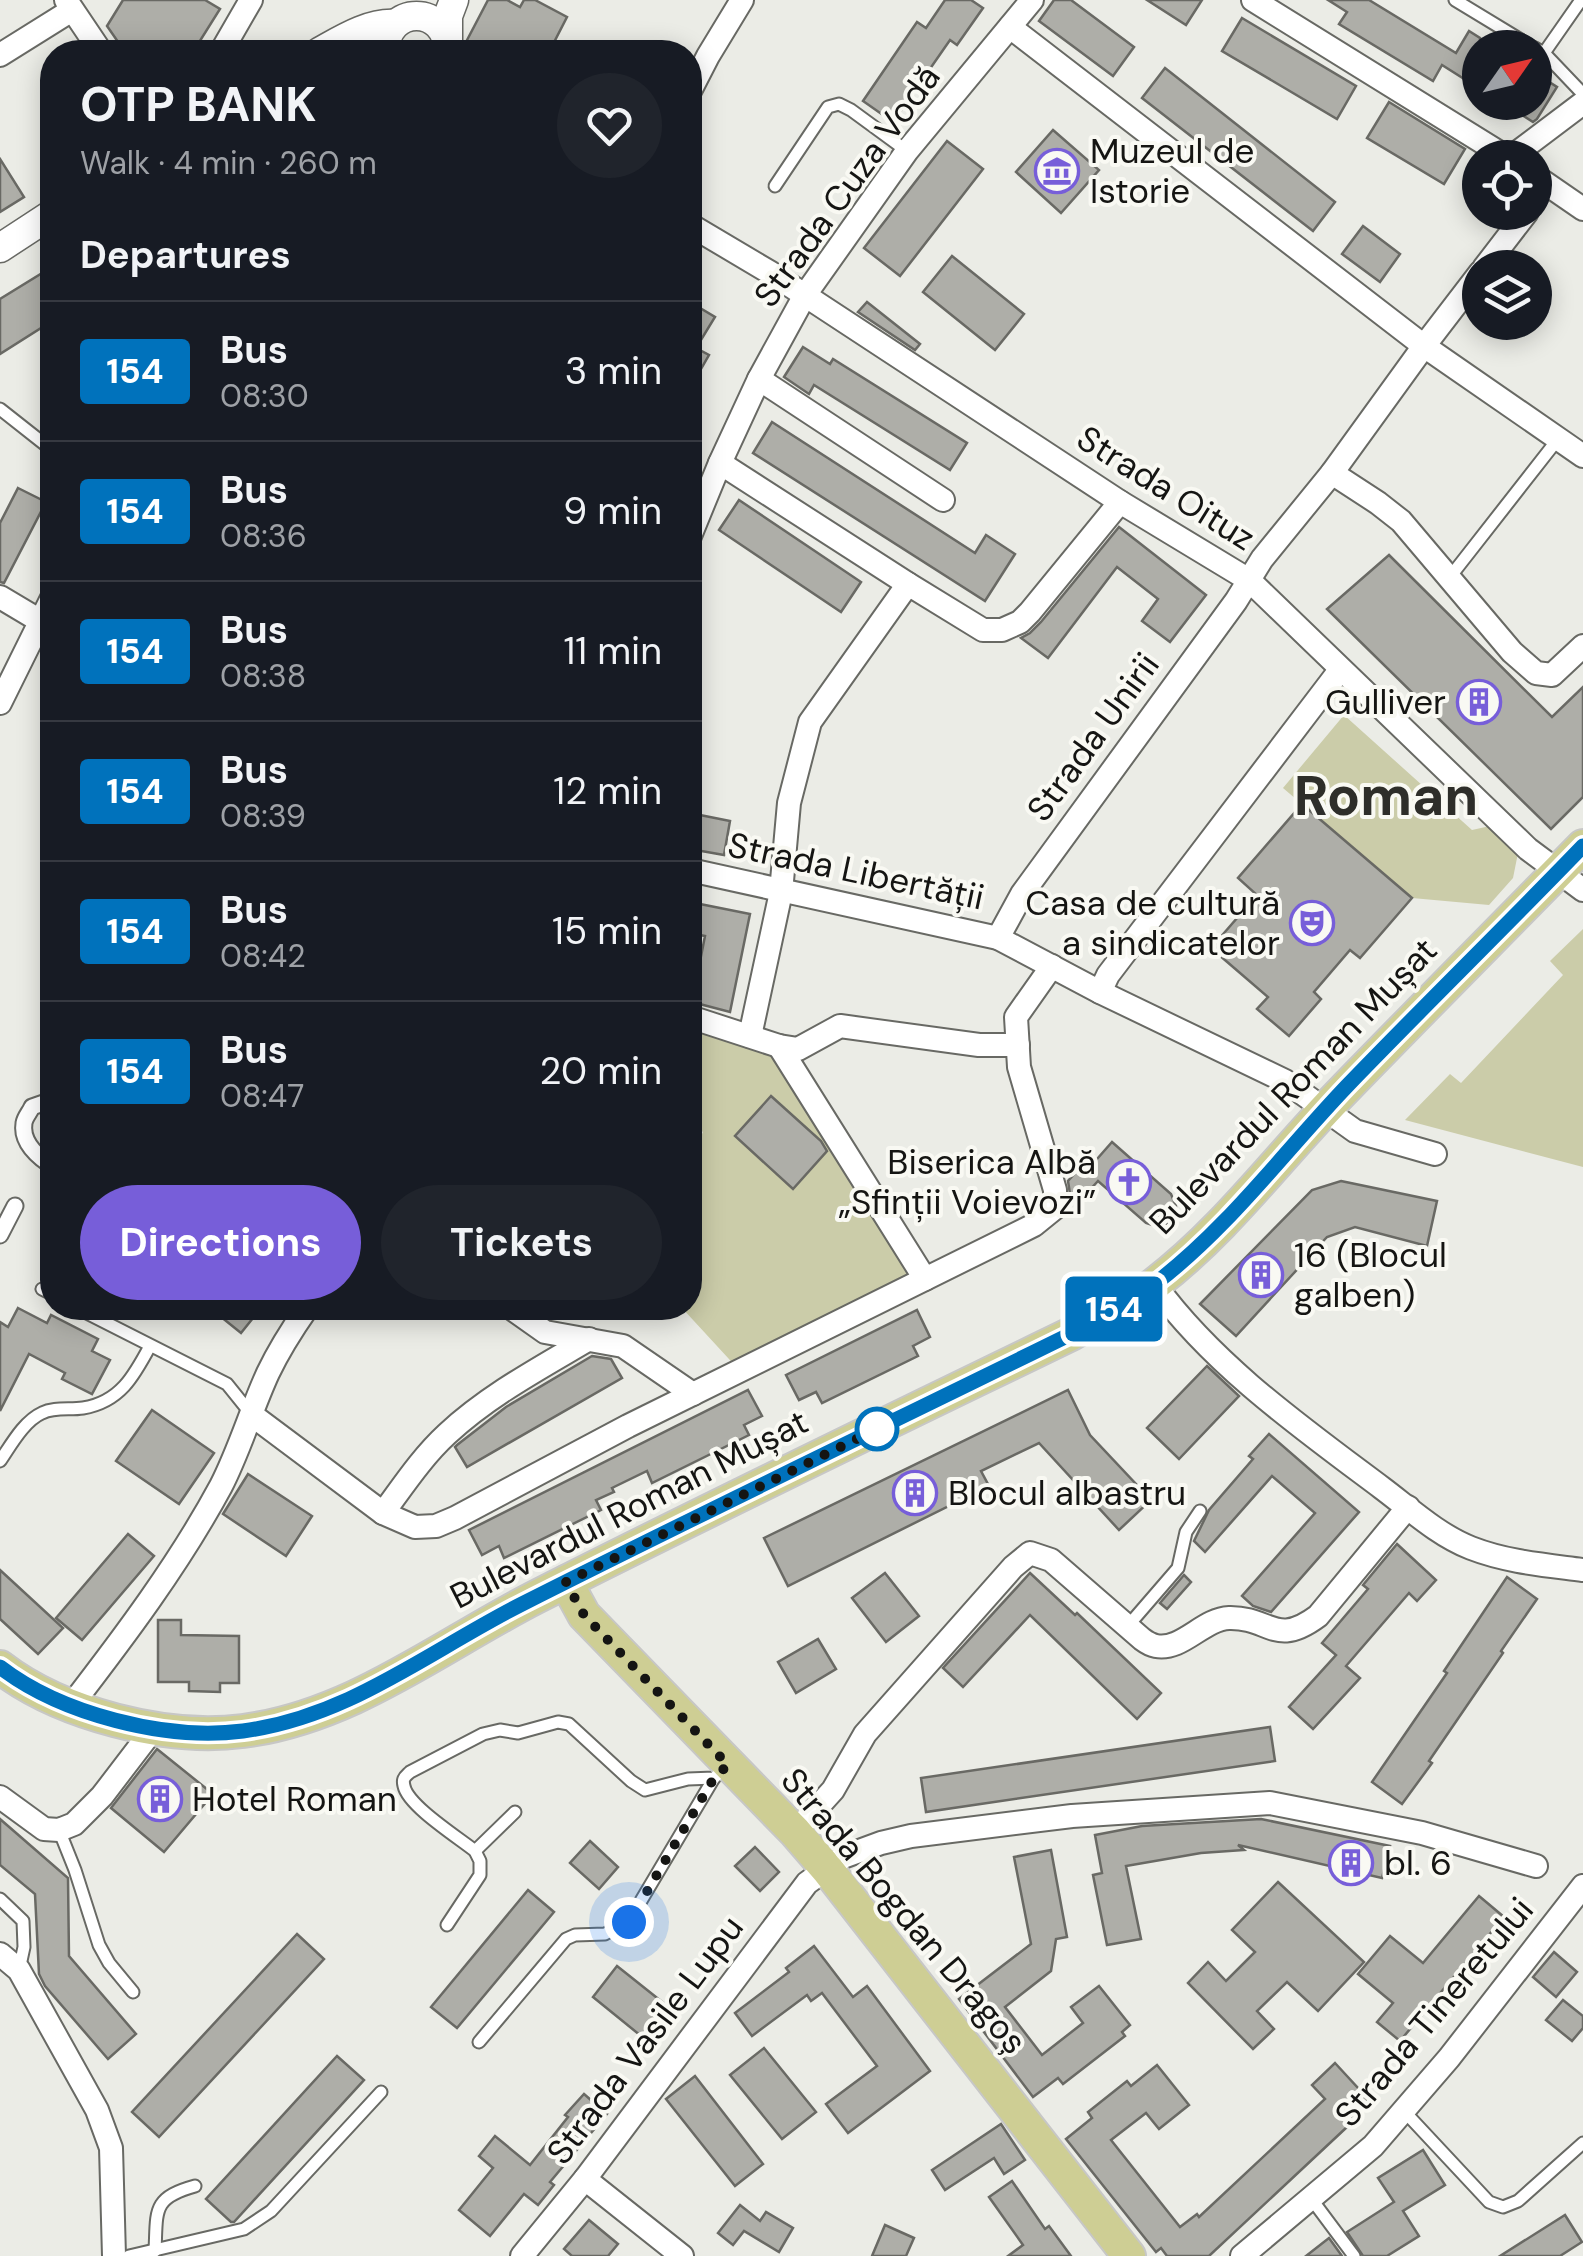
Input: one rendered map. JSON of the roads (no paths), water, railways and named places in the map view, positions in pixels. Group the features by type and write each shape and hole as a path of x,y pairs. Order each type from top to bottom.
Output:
{"main road":[{"name":"Bulevardul Roman Mușat","path":"0,1667 16,1680 70,1707 154,1728 198,1734 243,1731 296,1720 373,1690 510,1610 1071,1334 1155,1284 1245,1200 1325,1110 1570,881 1583,846"},
{"name":"Strada Bogdan Dragoș","path":"566,1582 584,1615 721,1772 795,1832 827,1869 1129,2256"}],"street":[{"path":"228,40 251,0"},
{"path":"386,40 400,21 434,0"},
{"path":"448,40 448,16 454,0"},
{"path":"702,68 742,0"},
{"name":"Strada Cuza Vodă","path":"702,507 760,379 805,295 906,151 1032,0"},
{"path":"1253,0 1480,140"},
{"path":"0,55 71,3 94,40"},
{"path":"342,40 414,16 433,20 447,40"},
{"path":"1010,27 1424,346 1583,456"},
{"path":"1533,140 1583,103"},
{"path":"1552,194 1583,210"},
{"path":"2,244 40,221"},
{"name":"Strada Unirii","path":"1497,250 1512,230"},
{"name":"Strada Oituz","path":"702,232 1248,580 1528,849 1570,881"},
{"name":"Strada Unirii","path":"998,938 1054,848 1117,767 1262,559 1332,473 1462,296"},
{"path":"760,379 943,500"},
{"path":"720,463 983,630 1002,630 1020,622 1120,502"},
{"path":"1332,473 1401,521 1512,652 1536,673 1552,675 1583,646"},
{"path":"750,1036 781,892 789,803 810,722 908,584"},
{"path":"0,598 40,621"},
{"path":"0,704 40,626"},
{"path":"1100,992 1108,975 1340,670"},
{"name":"Strada Libertății","path":"702,873 998,938 1100,992 1285,1080 1355,1131 1435,1154"},
{"path":"252,1416 383,1512 415,1526 436,1526 1034,1225 1055,1208 1055,1190 1019,1067 1016,1017 1052,966"},
{"path":"702,1021 798,1049 840,1026 979,1045 1018,1045"},
{"path":"779,1046 925,1279"},
{"path":"40,1104 32,1107 24,1124 27,1140 40,1158"},
{"path":"0,1236 15,1206"},
{"path":"1155,1284 1176,1314 1240,1376 1442,1533 1510,1560 1583,1570"},
{"path":"70,1707 193,1533 221,1485 270,1369 299,1320"},
{"path":"527,1320 544,1332 623,1346 693,1394"},
{"path":"383,1512 423,1459 450,1432 493,1396 589,1339"},
{"path":"795,1832 833,1790 865,1734 1013,1567 1030,1553 1051,1560 1142,1640 1157,1647 1174,1644 1226,1618 1286,1632 1302,1628 1318,1616 1408,1507"},
{"path":"0,1798 44,1829 60,1830 74,1824 102,1796 154,1728"},
{"name":"Strada Vasile Lupu","path":"522,2256 585,2179 807,1884 843,1857 881,1842 1072,1816 1270,1803 1422,1833 1536,1866"},
{"name":"Strada Tineretului","path":"1242,2256 1372,2146 1460,2043 1583,1886"},
{"path":"0,1954 19,1970 97,2110 111,2148 114,2256"},
{"path":"585,2179 682,2256"}],"lane":[{"path":"1455,0 1505,30"},
{"path":"1552,34 1581,0"},
{"path":"1552,64 1583,94"},
{"path":"775,186 828,108 839,104 906,151"},
{"path":"0,409 40,441"},
{"path":"1448,579 1558,439"},
{"path":"100,1320 227,1384 252,1416"},
{"path":"0,1461 16,1438 43,1412 102,1404 116,1396 130,1382 150,1346"},
{"path":"1127,1626 1178,1568 1184,1539 1200,1511"},
{"path":"446,1925 480,1875 480,1861 476,1851 412,1800 403,1784 410,1772 483,1734 500,1730 518,1733 558,1722 569,1724 630,1781 645,1790 721,1772"},
{"path":"479,2042 566,1939 605,1934 629,1922 721,1772"},
{"path":"476,1851 515,1812"},
{"path":"60,1830 100,1945 133,1992"},
{"path":"0,1899 23,1921 24,1947 19,1970"},
{"path":"129,2256 244,2229 271,2210 382,2092"},
{"path":"1404,2111 1489,2202 1503,2207 1518,2201 1583,2143"},
{"path":"155,2250 157,2216 164,2198 196,2186"},
{"path":"1310,2197 1354,2256"}],"place":[{"name":"Muzeul de Istorie","path":"1057,171"},
{"name":"Gulliver","path":"1479,702"},
{"name":"Casa de cultură a sindicatelor","path":"1312,923"},
{"name":"Biserica Albă „Sfinții Voievozi”","path":"1129,1182"},
{"name":"16 (Blocul galben)","path":"1261,1275"},
{"name":"Blocul albastru","path":"915,1493"},
{"name":"Hotel Roman","path":"160,1799"},
{"name":"bl. 6","path":"1351,1863"}],"district":[{"name":"Roman","path":"1386,796"}]}
